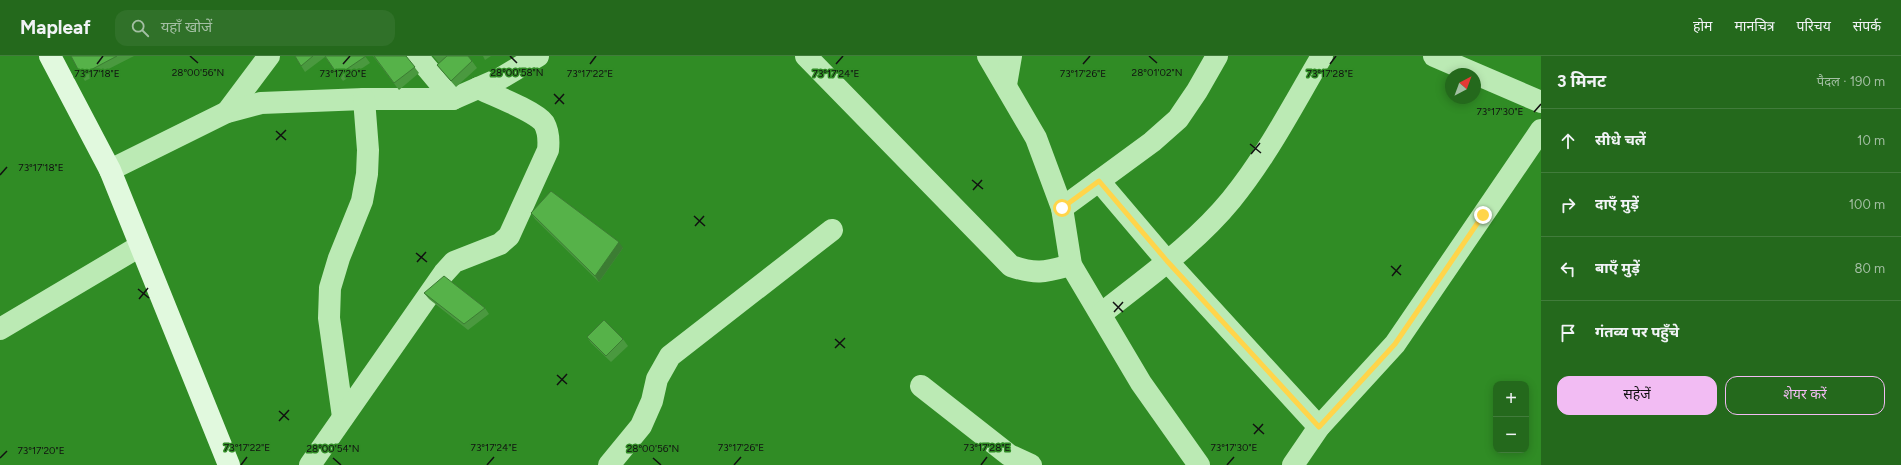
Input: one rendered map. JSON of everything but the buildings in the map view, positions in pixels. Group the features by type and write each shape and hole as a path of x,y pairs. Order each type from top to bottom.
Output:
{"street":[{"path":"50,56 110,170 229,465"},
{"path":"227,112 269,56"},
{"path":"417,56 454,99"},
{"path":"110,170 227,112 261,104 364,99 454,99 501,78 538,56"},
{"path":"806,56 1011,266 1028,272 1045,272 1071,265"},
{"path":"988,56 1036,138 1062,208 1071,265 1141,383 1199,465"},
{"path":"1006,86 1011,56"},
{"path":"1062,208 1152,142 1178,119 1197,91 1217,56"},
{"path":"1101,314 1194,239 1231,200 1267,152 1322,56"},
{"path":"1434,56 1541,102"},
{"path":"310,465 444,273 454,262 500,244 509,236 548,150 549,136 543,123 527,111 478,88"},
{"path":"344,417 329,318 330,288 339,258 362,201 367,174 368,150 364,99"},
{"path":"1302,462 1319,427 1395,344 1541,130"},
{"path":"1099,181 1167,261 1319,427"},
{"path":"609,465 640,426 652,401 657,379 670,356 832,230"},
{"path":"0,329 140,246"},
{"path":"921,386 1009,455 1031,465"}],"route":[{"path":"1062,208 1099,181 1167,261 1319,427 1395,344 1483,215"}]}
